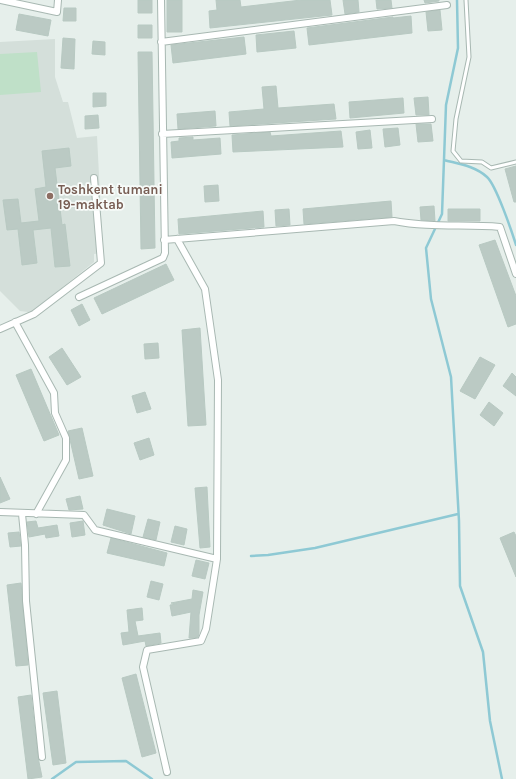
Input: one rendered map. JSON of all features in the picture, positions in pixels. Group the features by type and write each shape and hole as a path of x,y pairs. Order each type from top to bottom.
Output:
{"street":[{"path":"1,0 57,12 58,0"},
{"path":"79,297 163,258 165,253 161,0"},
{"path":"161,42 447,4"},
{"path":"162,134 432,118"},
{"path":"0,329 34,314 101,263 94,178"},
{"path":"164,240 394,221 412,225 500,227 516,274"},
{"path":"167,772 143,667 147,650 201,642 206,629 217,559 218,380 205,289 177,239"},
{"path":"15,322 54,393 55,413 66,438 66,460 36,514"},
{"path":"0,512 22,514 84,515 95,530 217,559"},
{"path":"22,514 25,545 26,601 42,757"}],"lane":[{"path":"466,0 469,57 456,119 453,151 461,161 482,162 491,168 516,162"}],"shaded area":[{"name":"Toshkent tumani 19-maktab","path":"55,39 55,77 63,102 68,102 77,138 97,136 103,253 94,254 94,262 33,311 28,312 20,311 0,291 0,42"}],"green space":[{"path":"37,52 41,92 0,95 0,54"}],"building":[{"path":"138,0 152,0 152,13 138,13"},
{"path":"167,0 182,0 182,32 167,32"},
{"path":"216,0 240,0 241,7 301,0 330,0 332,15 210,28 209,11 217,10"},
{"path":"343,0 358,0 359,12 345,14"},
{"path":"376,0 391,0 392,8 377,9"},
{"path":"424,0 439,0 439,1 425,3"},
{"path":"64,8 76,8 76,21 63,21"},
{"path":"440,10 442,30 428,31 426,12"},
{"path":"19,14 51,20 48,36 16,30"},
{"path":"411,16 412,33 309,45 307,28"},
{"path":"138,25 152,25 152,38 138,38"},
{"path":"294,31 296,48 257,52 256,35"},
{"path":"244,37 246,54 173,63 171,45"},
{"path":"63,38 75,39 74,69 61,68"},
{"path":"93,41 105,42 105,55 92,54"},
{"path":"138,52 152,52 155,248 141,249"},
{"path":"276,86 278,108 334,104 336,119 230,126 229,112 264,109 262,87"},
{"path":"93,93 106,93 106,106 93,107"},
{"path":"428,97 429,115 416,115 414,98"},
{"path":"403,98 404,113 350,118 349,102"},
{"path":"215,111 216,126 178,129 177,114"},
{"path":"98,115 99,128 85,129 85,116"},
{"path":"416,124 431,124 433,141 418,142"},
{"path":"398,128 400,145 385,147 383,129"},
{"path":"370,130 372,148 358,149 356,132"},
{"path":"341,131 343,147 233,152 232,135 270,132 271,136"},
{"path":"193,137 193,140 220,138 221,154 172,158 171,142 179,141 179,138"},
{"path":"69,148 71,166 55,168 62,225 65,224 70,266 55,267 51,228 33,230 37,263 22,265 18,229 7,230 3,200 18,199 21,223 39,221 35,189 46,187 42,151"},
{"path":"516,166 516,202 514,202 505,169"},
{"path":"218,185 219,201 205,202 204,186"},
{"path":"391,201 392,217 304,224 303,209"},
{"path":"434,206 435,221 421,220 420,207"},
{"path":"289,209 290,225 276,226 275,210"},
{"path":"448,209 480,209 480,221 448,221"},
{"path":"263,211 264,227 179,234 178,219"},
{"path":"495,240 516,296 516,324 508,327 479,245"},
{"path":"166,264 174,280 102,314 94,298"},
{"path":"82,304 90,320 79,326 71,310"},
{"path":"200,328 206,425 188,426 182,330"},
{"path":"158,343 159,358 145,359 144,344"},
{"path":"62,348 81,377 67,385 49,357"},
{"path":"480,357 495,365 475,399 460,391"},
{"path":"31,369 59,435 44,441 16,375"},
{"path":"512,373 516,377 516,396 503,386"},
{"path":"145,392 151,409 137,413 132,396"},
{"path":"489,402 503,413 494,426 480,415"},
{"path":"82,428 93,476 79,479 68,431"},
{"path":"149,438 154,455 140,460 134,443"},
{"path":"0,477 10,499 0,503"},
{"path":"207,487 210,547 200,548 195,488"},
{"path":"80,496 83,509 69,510 66,499"},
{"path":"107,509 135,516 131,534 103,525"},
{"path":"148,519 160,522 156,540 143,537"},
{"path":"36,521 38,528 57,525 59,536 46,538 45,534 29,537 27,522"},
{"path":"83,521 85,535 72,537 70,523"},
{"path":"175,526 187,529 184,545 171,542"},
{"path":"19,532 21,546 10,547 8,533"},
{"path":"514,532 516,536 516,577 500,538"},
{"path":"111,538 167,553 164,566 107,553"},
{"path":"196,560 209,563 205,579 192,576"},
{"path":"151,581 163,584 159,600 147,597"},
{"path":"21,583 28,665 16,666 7,585"},
{"path":"193,590 203,592 199,615 198,637 189,638 191,612 172,616 170,605 177,604 171,603 192,599"},
{"path":"142,608 143,620 135,621 138,636 160,633 161,643 146,646 145,641 123,645 121,633 129,632 127,610"},
{"path":"136,674 156,753 142,757 122,678"},
{"path":"57,691 66,763 53,765 43,693"},
{"path":"31,695 38,757 42,777 28,779 18,697"}],"waterway":[{"path":"457,0 458,48 446,105 442,214 426,248 431,299 451,377 459,521 460,586 483,652 490,721 502,779"},
{"path":"444,160 472,168 487,177 495,189 516,245"},
{"path":"251,556 315,548 458,514"},
{"path":"52,779 76,762 126,761 152,779"}],"place":[{"name":"Toshkent tumani 19-maktab","path":"50,196"}]}
